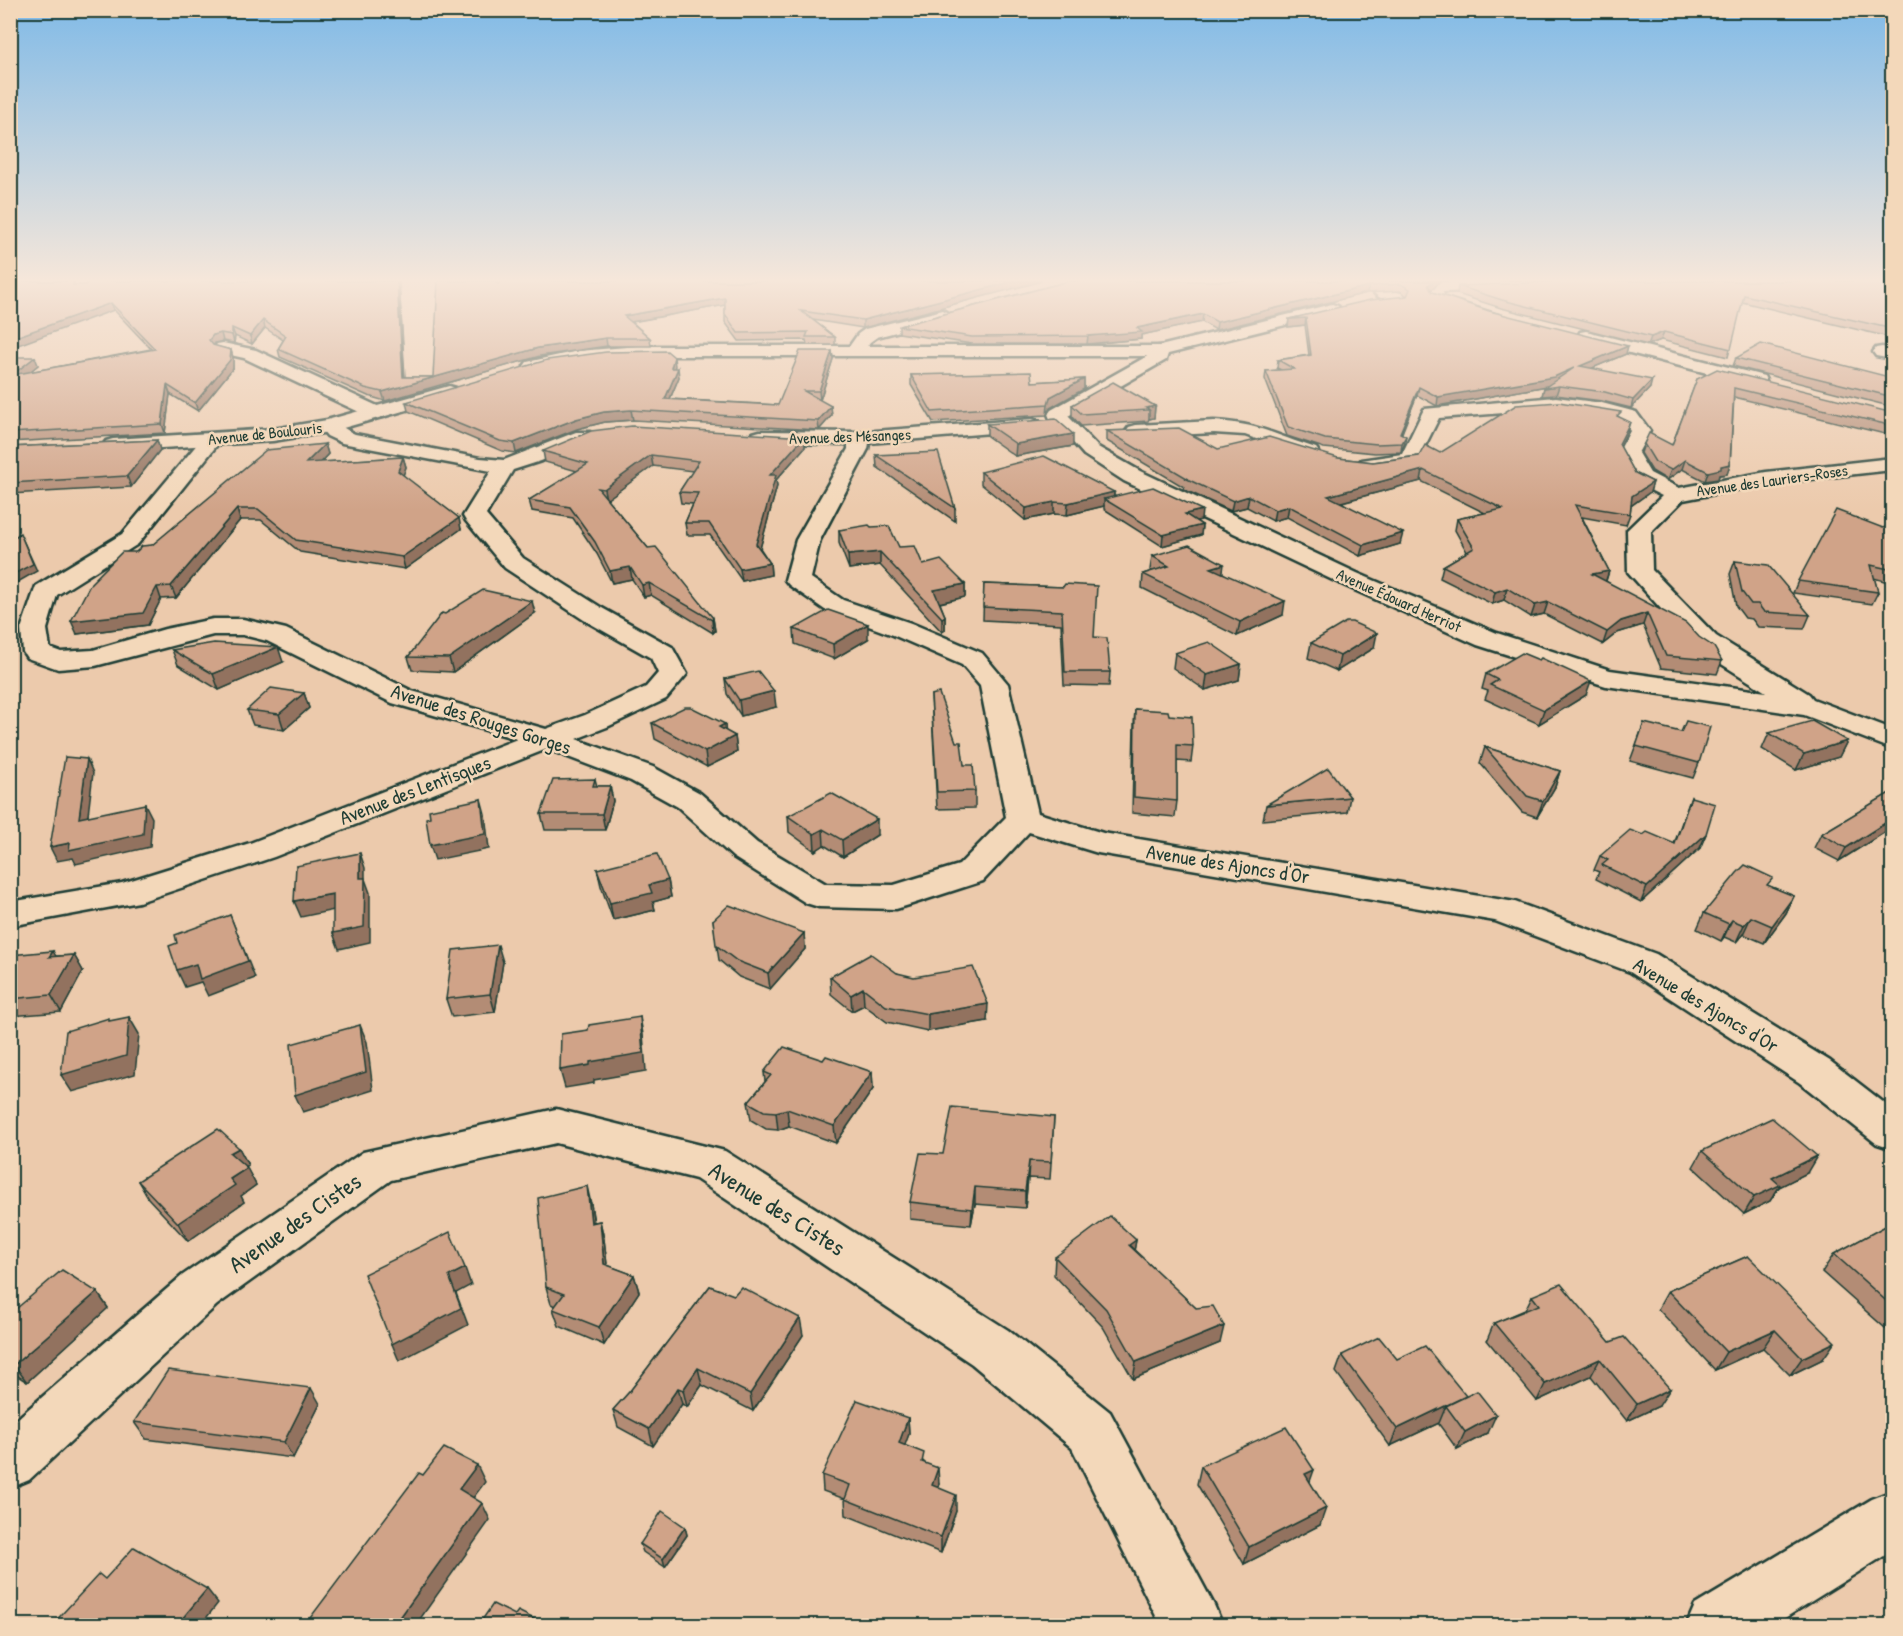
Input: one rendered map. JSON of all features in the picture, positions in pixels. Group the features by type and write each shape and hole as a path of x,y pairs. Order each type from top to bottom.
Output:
{"street":[{"path":"257,357 377,413"},
{"path":"513,372 576,357"},
{"path":"1078,430 1058,414 1158,357"},
{"path":"1668,357 1777,385"},
{"name":"Avenue de Boulouris","path":"93,446 273,435 329,426 470,385"},
{"path":"1348,462 1371,464 1409,460 1431,413 1556,403 1602,409 1629,416 1640,431 1628,453 1641,477 1676,495"},
{"path":"329,426 334,432 349,440 480,464 505,466 534,457 585,435 606,430"},
{"path":"1119,432 1212,428 1256,432 1289,447 1327,458"},
{"name":"Avenue des Mésanges","path":"739,435 797,439 1078,430"},
{"name":"Avenue Édouard Herriot","path":"1078,430 1091,451 1132,476 1348,578 1487,639 1606,678 1810,707 1893,740"},
{"path":"859,438 858,449 808,540 798,580 834,605 902,629 972,659 994,684 1023,819"},
{"name":"Avenue des Rouges Gorges","path":"211,440 130,539 45,591 34,628 36,652 58,661 95,658 203,629 243,627 276,635 402,697 546,739 642,774 689,800 745,850 819,895 896,897 970,873 1023,819"},
{"name":"Avenue des Lauriers-Roses","path":"1810,707 1706,642 1640,572 1639,530 1676,495 1766,478 1893,464"},
{"name":"Avenue des Lentisques","path":"10,914 126,894 251,854 596,721 656,693 674,674 662,653 593,614 514,562 474,516 505,466"},
{"name":"Avenue des Ajoncs d'Or","path":"1023,819 1098,843 1502,910 1643,963 1815,1071 1893,1132"},
{"name":"Avenue des Cistes","path":"10,1461 200,1290 379,1165 556,1126 710,1164 867,1264 990,1347 1092,1430 1193,1626"},
{"path":"1716,1626 1893,1519"}],"building":[{"path":"10,357 35,357 12,375 109,357 230,357 195,403 167,385 162,424 10,433"},
{"path":"297,357 402,357 403,377 433,377 434,357 505,357 382,392 365,388"},
{"path":"567,357 674,357 671,368 678,368 665,399 778,405 797,357 830,357 819,391 804,391 831,406 818,421 631,410 604,412 576,419 514,443 500,441 406,402 547,360"},
{"path":"1296,357 1601,357 1580,366 1652,380 1633,400 1605,392 1559,386 1544,388 1574,368 1554,377 1438,397 1419,387 1400,433 1406,436 1402,443 1377,444 1325,439 1288,427 1266,371 1294,369 1278,360"},
{"path":"1813,357 1893,378 1893,397 1736,358"},
{"path":"1717,369 1893,413 1893,426 1734,388 1730,464 1708,472 1685,460 1671,470 1655,462 1644,444 1649,433 1672,445 1697,379"},
{"path":"1031,372 1032,382 1084,379 1050,397 1048,404 932,412 911,375"},
{"path":"1113,382 1155,406 1146,408 1149,410 1082,414 1072,405"},
{"path":"1559,402 1621,412 1617,416 1630,422 1619,444 1635,473 1653,482 1632,496 1630,514 1575,505 1609,571 1592,574 1686,623 1699,637 1714,647 1722,661 1666,656 1647,613 1621,621 1607,632 1548,602 1535,605 1507,588 1495,592 1443,566 1474,548 1457,519 1503,509 1423,470 1328,496 1403,533 1363,545 1289,506 1275,510 1249,496 1233,501 1185,478 1187,478 1107,431 1179,428 1218,449 1269,437 1338,458 1373,462 1419,456 1425,445 1440,453 1516,405"},
{"path":"1056,419 1073,434 1016,444 987,424"},
{"path":"632,426 804,437 770,475 776,475 756,544 770,563 740,569 709,523 685,523 698,493 679,492 699,461 651,455 604,489 598,488 648,548 656,547 713,618 712,620 649,583 642,585 630,567 610,571 595,542 570,507 529,500 588,464 543,451 591,431"},
{"path":"157,440 127,476 10,483 10,447"},
{"path":"325,444 306,463 403,457 398,471 459,518 402,557 296,540 258,509 237,509 171,586 157,587 143,613 71,621 91,583 122,552 136,552 142,546 152,545 266,450"},
{"path":"938,452 955,508 876,455"},
{"path":"1044,456 1114,492 1068,503 1054,502 1026,508 981,472"},
{"path":"1153,487 1202,510 1185,514 1202,525 1163,535 1104,499"},
{"path":"1836,510 1883,528 1893,524 1893,570 1871,565 1878,592 1798,581"},
{"path":"869,525 871,527 889,526 899,547 915,546 923,565 941,560 965,584 934,590 945,616 942,618 880,552 848,555 839,530"},
{"path":"20,533 33,564 10,576 10,541"},
{"path":"1189,545 1224,564 1211,568 1285,601 1240,622 1143,574 1169,566 1152,556"},
{"path":"1735,561 1768,565 1810,615 1764,612 1758,604 1751,604 1742,592"},
{"path":"984,584 1097,586 1094,637 1107,638 1110,672 1065,672 1062,611 983,607"},
{"path":"483,590 532,601 449,658 408,657 442,613 445,614"},
{"path":"828,610 868,624 833,644 794,629"},
{"path":"1346,622 1352,622 1377,633 1340,656 1311,643"},
{"path":"1209,642 1241,664 1207,675 1175,653"},
{"path":"214,643 278,647 213,674 172,650"},
{"path":"1522,653 1539,660 1541,658 1591,681 1544,710 1490,685 1498,680 1486,674"},
{"path":"758,671 774,691 739,700 725,679"},
{"path":"271,688 304,693 279,714 247,710"},
{"path":"939,693 956,742 961,742 964,765 973,765 975,791 937,792 931,695"},
{"path":"685,707 691,707 725,724 719,727 735,736 705,752 652,723"},
{"path":"1135,709 1168,711 1169,715 1192,717 1193,746 1177,745 1177,801 1134,797"},
{"path":"1686,721 1710,727 1699,763 1636,746 1644,723 1681,732"},
{"path":"1812,721 1847,741 1804,754 1769,733"},
{"path":"1485,747 1560,771 1543,801 1527,796"},
{"path":"65,757 87,759 79,818 145,804 143,834 69,850 70,843 50,847"},
{"path":"1328,768 1350,797 1266,805"},
{"path":"595,779 593,786 610,786 602,814 541,814 553,780"},
{"path":"1893,791 1893,818 1846,848 1821,834"},
{"path":"831,793 877,819 842,840 823,829 814,834 788,816"},
{"path":"1691,797 1715,804 1706,834 1647,887 1602,865 1608,860 1600,856 1630,830 1643,835 1647,832 1675,844"},
{"path":"481,799 485,834 430,845 426,818 430,817 429,810"},
{"path":"360,853 360,878 365,878 364,927 333,933 333,894 294,901 296,866"},
{"path":"657,854 668,880 649,885 652,893 610,903 597,869"},
{"path":"1745,865 1773,878 1767,885 1794,896 1772,926 1751,917 1744,925 1732,920 1729,924 1704,913"},
{"path":"729,905 804,933 768,973 737,961 716,945 713,920"},
{"path":"230,915 248,961 200,979 196,964 177,970 169,946 177,943 175,935"},
{"path":"498,945 490,994 446,999 453,950"},
{"path":"53,951 49,957 74,955 51,995 10,999 10,955"},
{"path":"871,954 897,973 914,977 973,967 988,1004 928,1014 886,1006 863,988 851,995 830,977"},
{"path":"129,1017 126,1056 61,1075 66,1031 109,1018 109,1021"},
{"path":"640,1017 643,1053 590,1062 590,1065 560,1070 561,1034 588,1030 589,1025"},
{"path":"360,1025 366,1072 295,1095 291,1044"},
{"path":"784,1047 823,1060 826,1056 872,1072 834,1126 787,1109 776,1112 764,1111 748,1102 771,1075 764,1072"},
{"path":"952,1107 1054,1117 1051,1162 1029,1161 1025,1191 975,1187 972,1209 910,1202 920,1153 943,1154"},
{"path":"1772,1118 1817,1156 1772,1178 1780,1185 1754,1197 1702,1151"},
{"path":"218,1129 239,1148 230,1153 247,1168 230,1179 235,1185 178,1223 138,1181"},
{"path":"587,1186 591,1223 600,1221 604,1264 634,1275 599,1327 553,1309 564,1294 546,1287 538,1198"},
{"path":"1110,1216 1136,1240 1129,1245 1196,1308 1213,1306 1224,1326 1136,1362 1106,1309 1055,1257"},
{"path":"1893,1222 1893,1307 1834,1254"},
{"path":"450,1232 465,1268 449,1276 461,1308 392,1344 364,1274"},
{"path":"1748,1256 1835,1342 1802,1358 1775,1330 1726,1352 1668,1291"},
{"path":"62,1270 97,1292 14,1365 10,1363 10,1314"},
{"path":"1561,1284 1610,1342 1624,1337 1670,1389 1637,1404 1600,1359 1545,1384 1494,1323 1539,1305 1532,1296"},
{"path":"710,1286 734,1295 741,1287 800,1318 750,1394 698,1368 683,1390 678,1388 649,1429 613,1410 630,1391"},
{"path":"1379,1337 1397,1359 1425,1346 1466,1396 1397,1429 1342,1355"},
{"path":"168,1370 311,1388 284,1442 134,1422"},
{"path":"1477,1391 1496,1415 1465,1432 1446,1406"},
{"path":"857,1400 908,1418 899,1443 924,1453 922,1462 938,1468 932,1485 956,1495 941,1537 845,1499 850,1485 822,1475"},
{"path":"1286,1427 1314,1470 1305,1474 1326,1508 1249,1547 1201,1466"},
{"path":"444,1448 477,1465 459,1489 482,1503 394,1626 313,1626 307,1622 419,1473 423,1475"},
{"path":"662,1511 685,1527 663,1559 640,1544"},
{"path":"134,1547 207,1589 176,1626 51,1626 99,1574 105,1579"},
{"path":"493,1604 515,1615 518,1611 548,1626 478,1626"}]}
